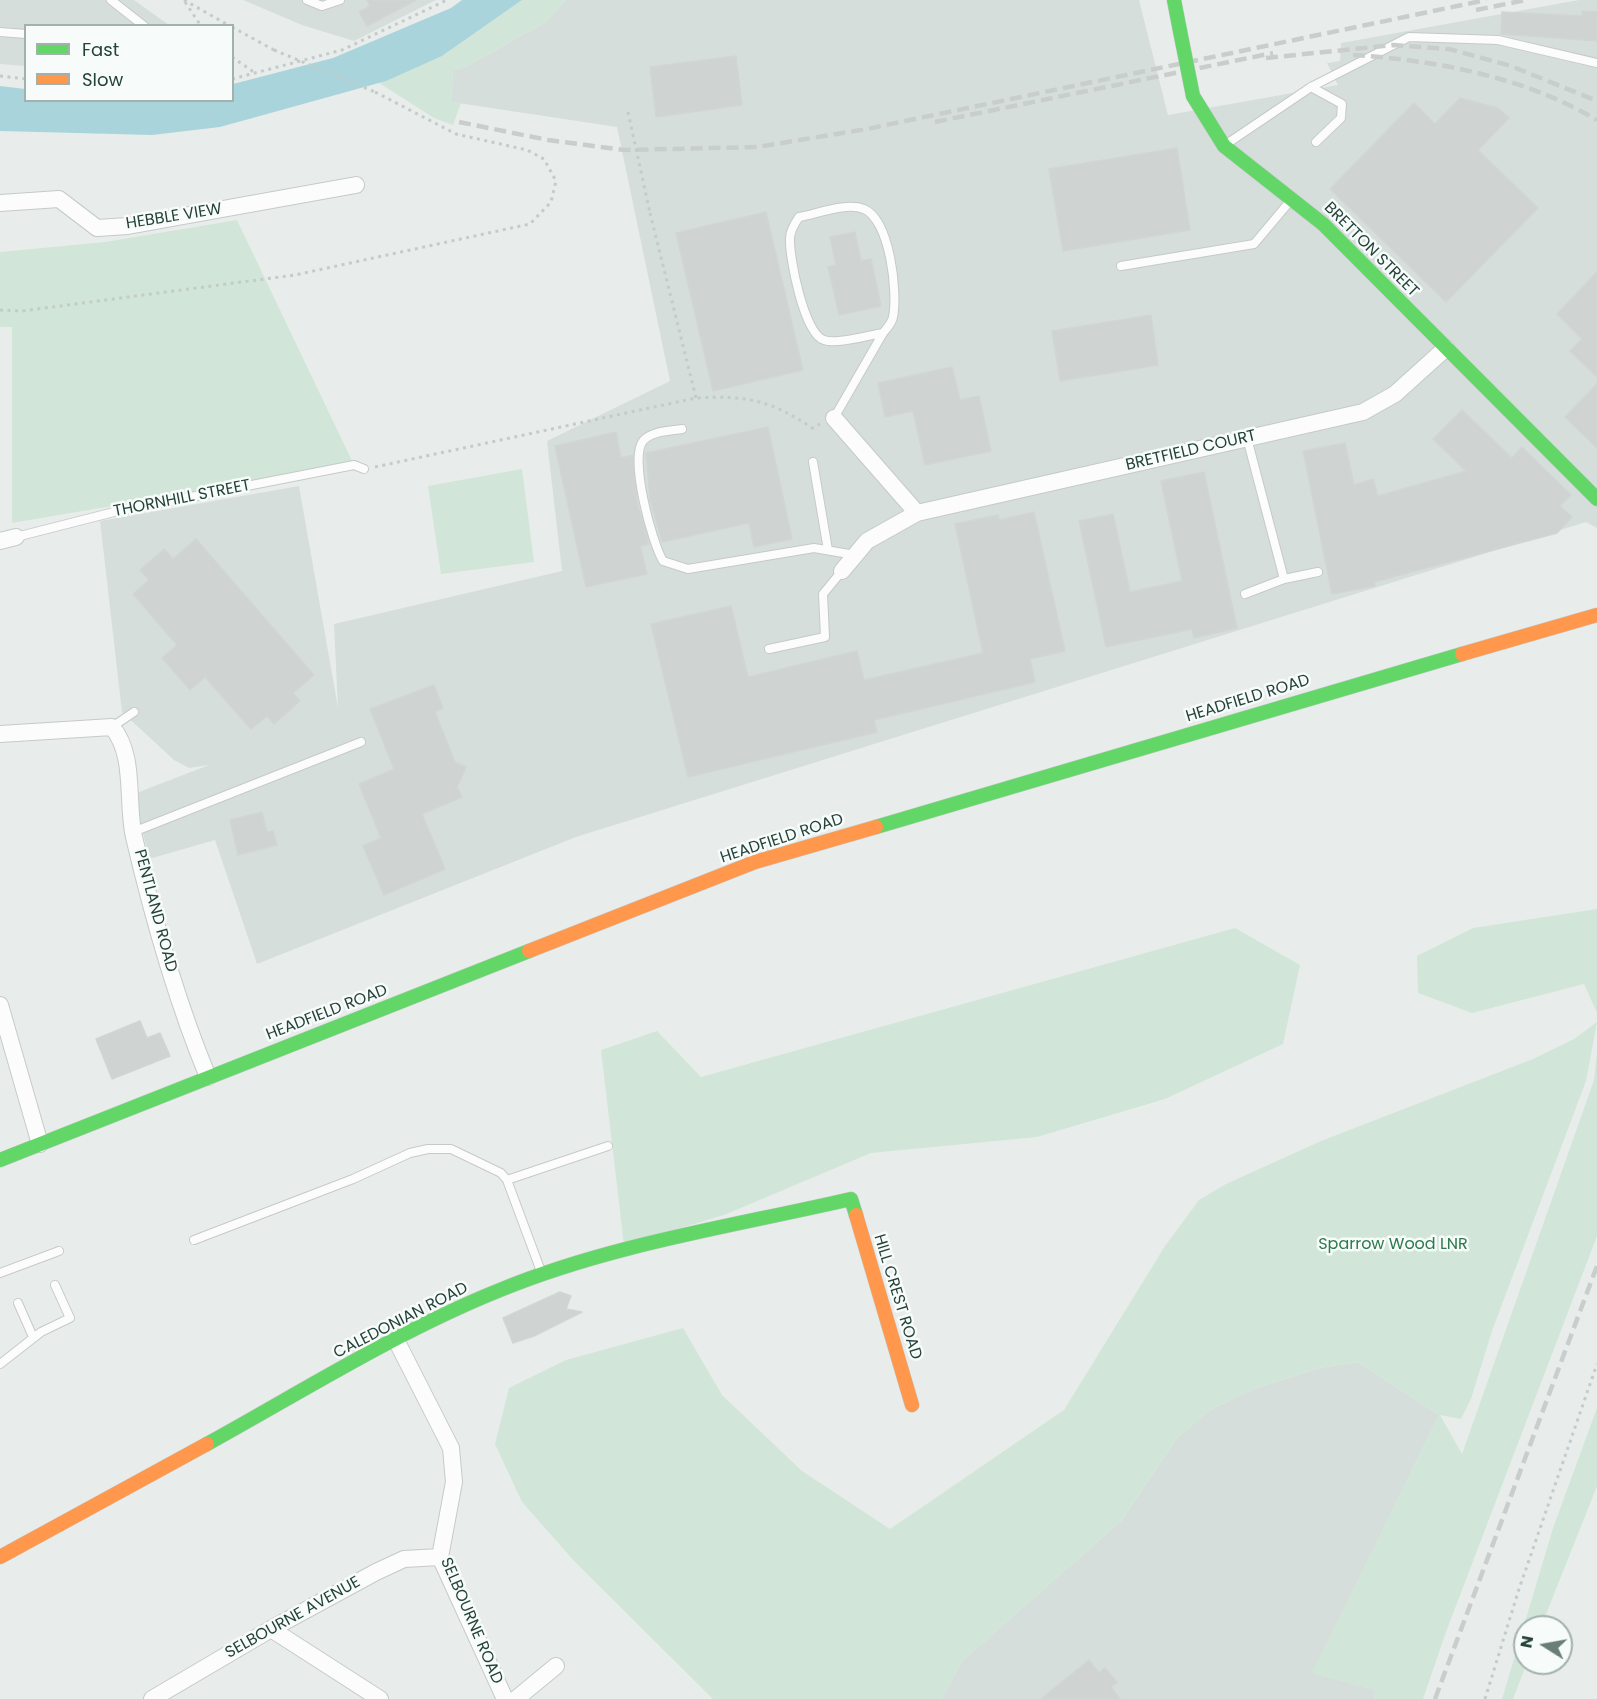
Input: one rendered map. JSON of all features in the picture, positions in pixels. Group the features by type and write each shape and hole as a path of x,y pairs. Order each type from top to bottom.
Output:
{"street":[{"name":"BRETTON STREET","path":"1174,0 1193,96 1224,146 1323,224 1597,499"},
{"name":"HEBBLE VIEW","path":"0,203 59,199 97,228 128,226 356,185"},
{"name":"BRETFIELD COURT","path":"842,571 867,541 917,513 1363,412 1395,394 1446,348"},
{"path":"834,418 917,513"},
{"name":"HEADFIELD ROAD","path":"0,1160 755,862 1597,615"},
{"path":"0,734 118,733"},
{"name":"PENTLAND ROAD","path":"118,733 134,832 154,915 191,1036 208,1077"},
{"path":"0,1005 40,1144"},
{"name":"CALEDONIAN ROAD","path":"0,1557 396,1340 499,1290 582,1260 851,1199"},
{"name":"HILL CREST ROAD","path":"851,1199 912,1405"},
{"name":"SELBOURNE ROAD","path":"396,1340 451,1448 454,1482 440,1557 505,1699"},
{"name":"SELBOURNE AVENUE","path":"152,1699 270,1629 404,1559 440,1557"},
{"path":"270,1629 380,1699"},
{"name":"SELBOURNE ROAD","path":"516,1699 556,1666"}],"lane":[{"path":"111,0 141,24"},
{"path":"307,0 322,6 340,0"},
{"path":"0,32 24,34"},
{"path":"1224,146 1311,87 1409,38 1498,40 1597,63"},
{"path":"1311,87 1342,104 1341,118 1316,142"},
{"path":"1121,266 1254,244 1292,199"},
{"path":"834,418 883,333 893,320 895,283 885,241 874,216 864,209 852,207 799,217 790,237 797,282 809,325 814,334 823,340 836,341 883,333"},
{"path":"682,429 655,434 644,440 638,450 639,474 655,547 663,561 675,567 702,568 814,548 855,555"},
{"path":"1247,438 1284,579"},
{"path":"813,462 828,550"},
{"name":"THORNHILL STREET","path":"8,538 114,512 354,465 364,470"},
{"path":"770,649 825,637 823,594 842,571"},
{"path":"1245,594 1284,579 1318,572"},
{"path":"118,733 135,712"},
{"path":"134,832 361,742"},
{"path":"507,1180 608,1146"},
{"path":"195,1240 353,1179 410,1153 428,1149 451,1149 492,1167 507,1180 542,1274"},
{"path":"0,1273 59,1251"},
{"path":"0,1364 33,1337 70,1318 56,1285"},
{"path":"18,1303 33,1337"}],"path":[{"path":"184,0 200,24"},
{"path":"184,0 227,24"},
{"path":"234,78 342,50 447,0"},
{"path":"0,310 22,311 295,275 530,224 551,202 556,181 544,159 527,150 456,134 375,92 274,50 234,28"},
{"path":"234,58 255,73"},
{"path":"0,76 24,79"},
{"path":"628,112 650,213 696,398"},
{"path":"364,470 696,398 729,396 759,399 787,411 812,428 834,418"},
{"path":"1485,1699 1523,1578 1597,1364"}],"shaded area":[{"path":"0,0 134,0 168,24 24,24 24,66 0,64"},
{"path":"243,0 436,0 354,41 302,25"},
{"path":"566,0 1139,0 1168,115 1338,85 1327,63 1340,61 1341,43 1579,0 1597,0 1597,528 1586,522 576,837 257,964 215,840 149,859 134,794 209,765 189,768 174,760 122,712 100,521 299,486 338,708 334,624 562,571 547,441 670,381 617,127 451,102 453,70 467,66 547,21"},
{"path":"1358,1362 1439,1415 1313,1673 1376,1690 1374,1699 941,1699 963,1660 1121,1521 1177,1438 1210,1410 1253,1389 1320,1368"}],"green space":[{"path":"522,0 566,0 547,21 467,66 453,70 451,102 461,103 453,125 434,118 379,83 442,56"},
{"path":"237,220 354,465 12,523 12,327 0,327 0,252 105,242"},
{"path":"522,469 534,562 441,574 428,486"},
{"path":"1597,909 1597,1013 1584,984 1472,1013 1418,993 1417,956 1473,928"},
{"path":"1235,928 1300,965 1283,1044 1165,1099 1037,1137 871,1153 724,1215 624,1245 601,1050 657,1031 701,1077"},
{"name":"Sparrow Wood LNR","path":"1597,1022 1586,1081 1492,1331 1471,1399 1461,1419 1440,1415 1462,1454 1594,1080 1597,1052 1597,1236 1446,1632 1423,1699 1374,1699 1375,1690 1312,1673 1439,1415 1358,1362 1320,1368 1253,1389 1210,1410 1177,1438 1121,1521 963,1660 941,1699 713,1699 575,1562 522,1502 495,1444 509,1388 566,1360 683,1328 722,1395 802,1471 890,1529 1064,1410 1165,1246 1199,1200 1226,1184 1321,1141 1533,1059 1574,1039"},
{"path":"1597,1408 1597,1486 1546,1615 1527,1615 1553,1528"},
{"path":"1513,1662 1513,1675 1522,1675 1513,1699 1502,1699"}],"water":[{"path":"462,0 522,0 442,56 386,81 220,127 152,135 0,131 0,86 24,89 24,102 234,102 234,84 333,58 451,8"}],"building":[{"path":"367,0 416,0 367,26 359,12 370,6"},
{"path":"1582,11 1597,12 1597,41 1501,34 1502,12 1582,16"},
{"path":"736,56 742,105 656,117 650,67"},
{"path":"1460,98 1498,108 1509,118 1478,150 1538,208 1446,302 1330,189 1414,103 1435,124"},
{"path":"1177,148 1190,230 1063,251 1049,169"},
{"path":"766,212 803,370 713,391 676,233"},
{"path":"855,232 861,261 871,259 881,306 839,315 828,267 836,265 830,237"},
{"path":"1597,272 1597,377 1570,351 1582,339 1557,314"},
{"path":"1151,315 1158,365 1060,381 1052,331"},
{"path":"952,367 960,400 979,396 991,451 925,465 913,411 885,417 878,383"},
{"path":"1597,384 1597,448 1565,417"},
{"path":"1462,410 1512,458 1522,447 1571,495 1560,506 1572,517 1557,533 1374,582 1375,586 1332,594 1303,451 1345,443 1354,485 1373,479 1378,496 1466,471 1433,439"},
{"path":"768,427 792,539 754,547 749,523 662,542 650,499 646,453"},
{"path":"616,432 621,458 633,455 637,502 649,544 640,546 647,574 586,587 555,446"},
{"path":"1204,472 1237,628 1194,638 1192,629 1106,647 1079,521 1113,514 1130,592 1182,581 1161,481"},
{"path":"1034,512 1065,651 1030,659 1035,682 874,720 877,732 688,777 651,624 731,606 748,677 857,651 864,680 983,653 955,524 998,515 999,520"},
{"path":"196,539 314,675 293,693 300,701 274,724 267,716 251,729 205,677 190,690 162,658 177,645 133,594 149,580 140,570 164,549 173,559"},
{"path":"434,685 443,708 435,712 455,762 466,767 457,787 462,797 422,814 445,869 384,895 363,846 381,838 359,784 394,769 370,709"},
{"path":"262,812 267,832 273,831 277,845 238,855 230,820"},
{"path":"140,1021 147,1038 160,1033 170,1056 112,1079 96,1039"},
{"path":"560,1292 571,1296 566,1309 582,1312 534,1336 513,1343 503,1318"},
{"path":"1089,1660 1099,1673 1105,1668 1117,1682 1111,1687 1120,1699 1041,1699"}],"railway":[{"path":"459,122 548,140 624,150 757,147 867,129 1486,0"},
{"path":"1476,10 1526,0"},
{"path":"1266,58 1393,45 1449,49 1511,66 1597,101"},
{"path":"935,122 1273,53"},
{"path":"1353,55 1416,61 1479,73 1540,92 1597,120"},
{"path":"1435,1699 1597,1266"}],"traffic: fast":[{"path":"1174,0 1180,31"},
{"path":"1180,31 1193,96"},
{"path":"1193,96 1224,146 1323,224 1597,499"},
{"path":"876,827 1462,654"},
{"path":"0,1160 529,951"},
{"path":"207,1444 351,1362 425,1324 462,1306 542,1274 674,1237 851,1199 856,1215"}],"traffic: slow":[{"path":"1462,654 1597,615"},
{"path":"529,951 755,862 876,827"},
{"path":"856,1215 912,1405"},
{"path":"0,1557 207,1444"}]}
